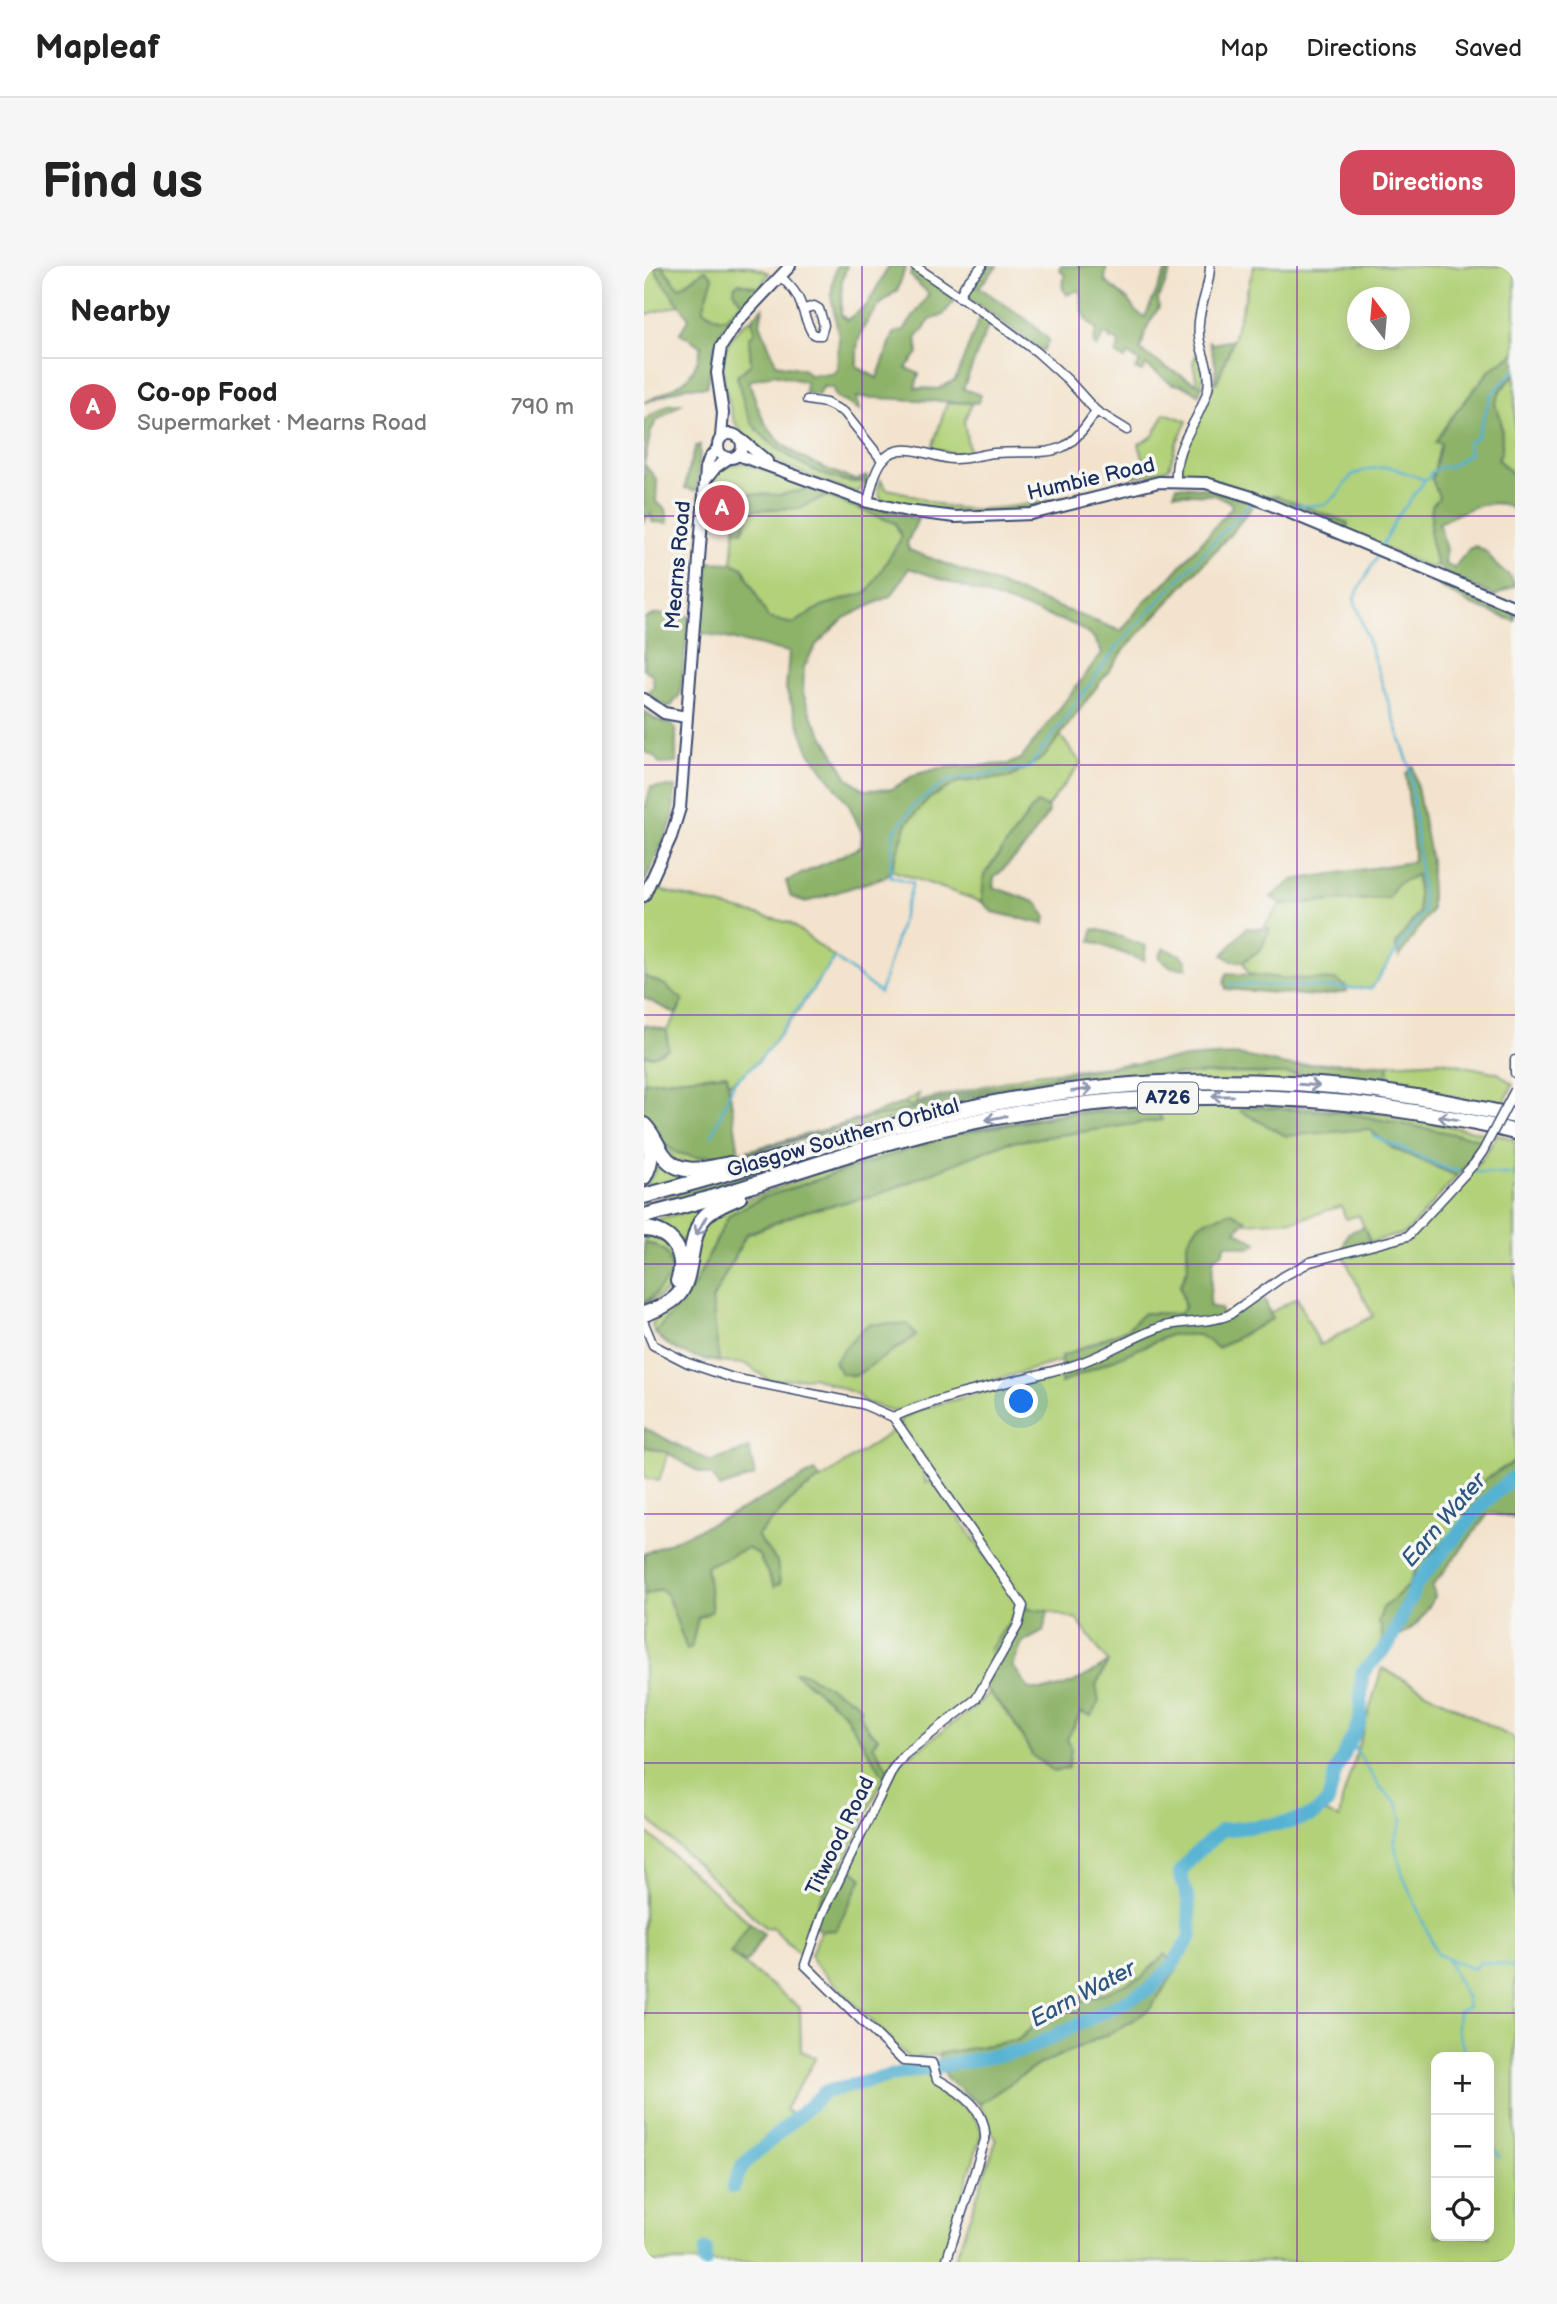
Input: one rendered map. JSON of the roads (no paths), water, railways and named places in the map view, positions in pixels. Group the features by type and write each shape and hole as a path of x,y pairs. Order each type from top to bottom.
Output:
{"highway":[{"name":"Glasgow Southern Orbital","path":"644,1196 923,1119 1034,1096 1113,1087 1198,1082 1337,1087 1413,1096 1515,1116"},
{"name":"Glasgow Southern Orbital","path":"644,1216 893,1141 1009,1115 1082,1104 1179,1097 1243,1096 1340,1102 1406,1111 1515,1132"},
{"path":"644,1125 667,1160 688,1170 705,1169 847,1138"},
{"path":"644,1134 651,1153 644,1177"},
{"path":"644,1314 666,1307 681,1292 688,1276 695,1236 702,1220 708,1214 723,1204 825,1162"},
{"path":"644,1229 653,1229 667,1236 677,1247 681,1267 675,1287 644,1314"}],"street":[{"name":"Mearns Road","path":"644,897 671,837 680,808 706,468 720,443 722,405 718,373 721,347 737,321 790,266"},
{"path":"915,266 1037,352 1068,380 1096,411 1127,430"},
{"path":"959,297 965,285 982,266"},
{"path":"1176,481 1179,450 1197,417 1208,386 1208,369 1200,343 1199,324 1209,285 1210,266"},
{"path":"781,277 796,291 804,309"},
{"path":"826,403 830,392"},
{"path":"807,400 826,403 844,412 882,460"},
{"name":"Mearns Road","path":"722,405 739,437"},
{"path":"868,502 874,476 888,454 901,449 954,460 997,453 1055,452 1080,434 1096,411"},
{"path":"728,433 739,437 743,448 734,457 722,455 720,443 728,433"},
{"name":"Humbie Road","path":"739,437 764,459 785,472"},
{"name":"Mearns Road","path":"705,481 716,467 734,457"},
{"name":"Humbie Road","path":"734,457 868,502 930,515 1004,516 1056,509 1133,488 1176,481 1206,483 1252,497 1515,607"},
{"path":"644,698 664,713 685,717"},
{"path":"1515,1060 1515,1073"},
{"path":"644,1323 653,1345 688,1363 733,1378 862,1404 894,1417 951,1396 1082,1362 1180,1322 1222,1319 1284,1276 1310,1262 1408,1236 1474,1164 1515,1090"},
{"name":"Titwood Road","path":"894,1417 1023,1606 1023,1612 976,1699 904,1755 892,1769 823,1913 805,1965 903,2061 929,2061 933,2064 937,2079 966,2095 986,2127 985,2140 946,2262"}],"waterway":[{"path":"1382,546 1396,519 1425,480 1430,478 1430,473 1441,467 1450,467 1470,453 1467,443 1477,437 1491,395 1515,370"},
{"path":"1289,506 1325,505 1337,495 1352,475 1369,469 1390,467 1425,480"},
{"path":"712,1136 734,1082 760,1060 835,958 880,993 913,883 890,876 894,832 915,804 949,780 1029,768 1119,644 1249,504 1255,504"},
{"path":"1230,984 1371,989 1424,910 1410,768 1354,598 1377,557"},
{"path":"1373,1136 1447,1169 1460,1171"},
{"path":"1476,1172 1515,1175"},
{"name":"Earn Water","path":"733,2187 743,2165 825,2092 897,2074 1026,2050 1150,1989 1171,1967 1191,1936 1188,1899 1180,1873 1191,1858 1222,1830 1287,1823 1313,1815 1328,1802 1335,1773 1360,1721 1362,1673 1389,1644 1418,1582 1484,1503 1515,1476"},
{"path":"1351,1742 1381,1789 1397,1803 1402,1820 1394,1843 1403,1876 1437,1954 1473,1969 1481,1962 1507,1965 1515,1969"},
{"path":"1447,1959 1466,1997 1468,2007 1458,2012 1457,2028 1464,2052"},
{"path":"1494,2148 1500,2157"},
{"name":"Earn Water","path":"705,2262 706,2250"}],"place":[{"name":"Co-op Food","path":"722,508"}]}
